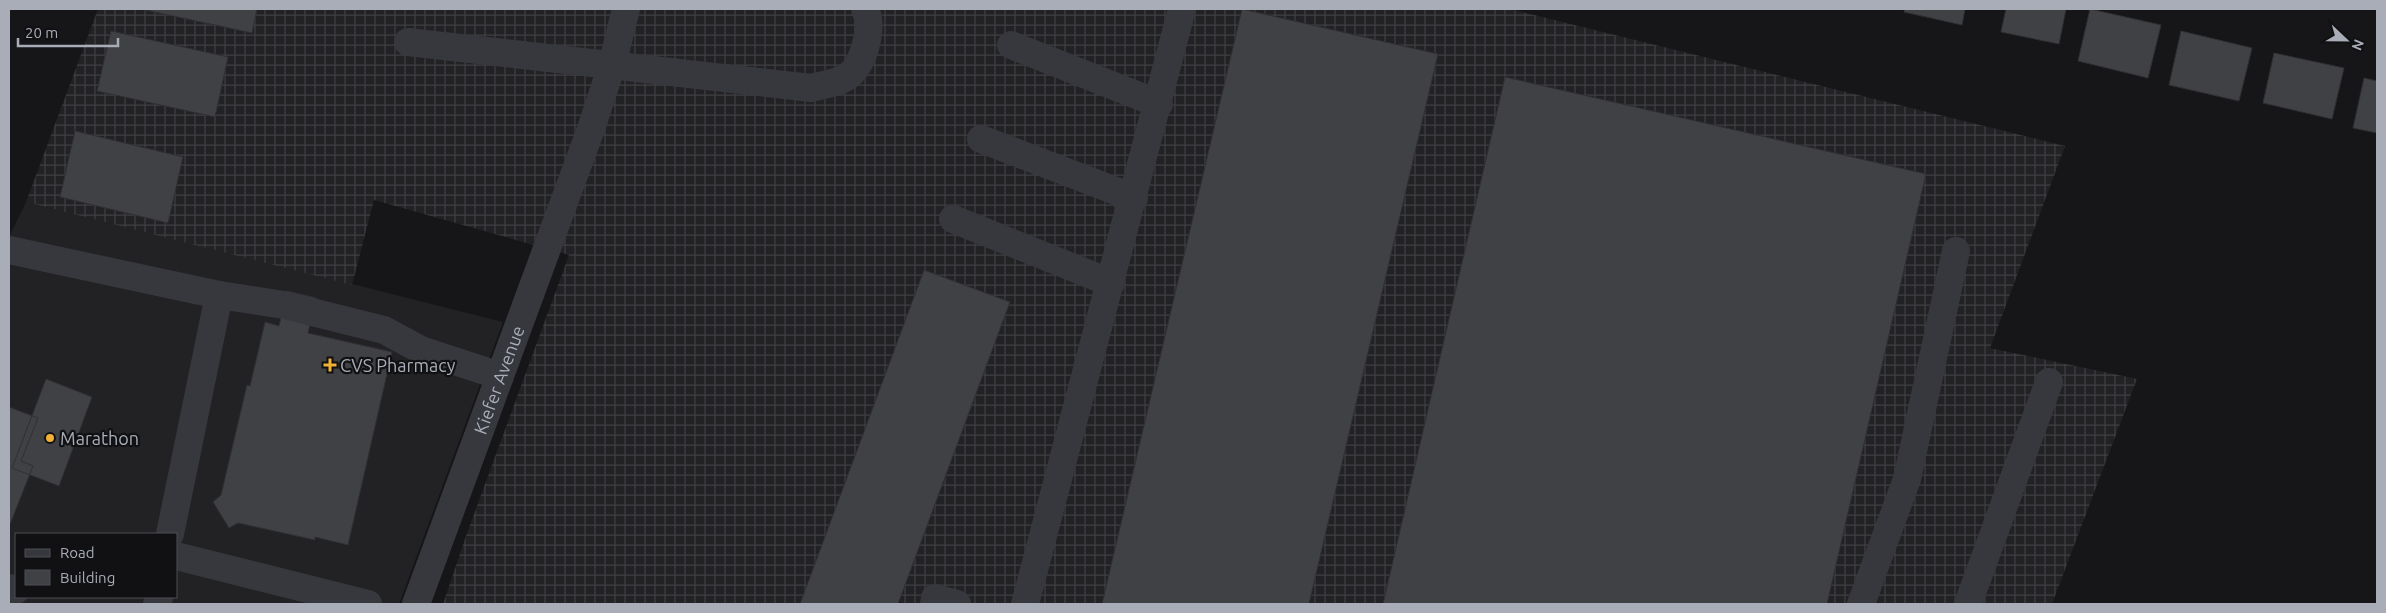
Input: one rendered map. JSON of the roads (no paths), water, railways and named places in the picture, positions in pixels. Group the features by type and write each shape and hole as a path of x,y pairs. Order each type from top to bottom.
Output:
{"street":[{"name":"Kiefer Avenue","path":"416,604 580,156 612,65 626,9"},
{"path":"408,42 811,88 848,76 865,53 868,16 865,9"},
{"path":"1025,604 1159,104 1182,9"},
{"path":"1011,46 1159,104"},
{"path":"981,139 1134,198"},
{"path":"953,219 1111,283"},
{"path":"9,250 219,295 284,305 384,330 421,350 500,376"},
{"path":"1861,604 1907,479 1956,251"},
{"path":"170,533 219,295"},
{"path":"1968,604 2050,382"},
{"path":"178,556 368,604"},
{"path":"934,604 935,598 957,604"}],"place":[{"name":"CVS Pharmacy","path":"330,365"},
{"name":"Marathon","path":"50,438"}]}
